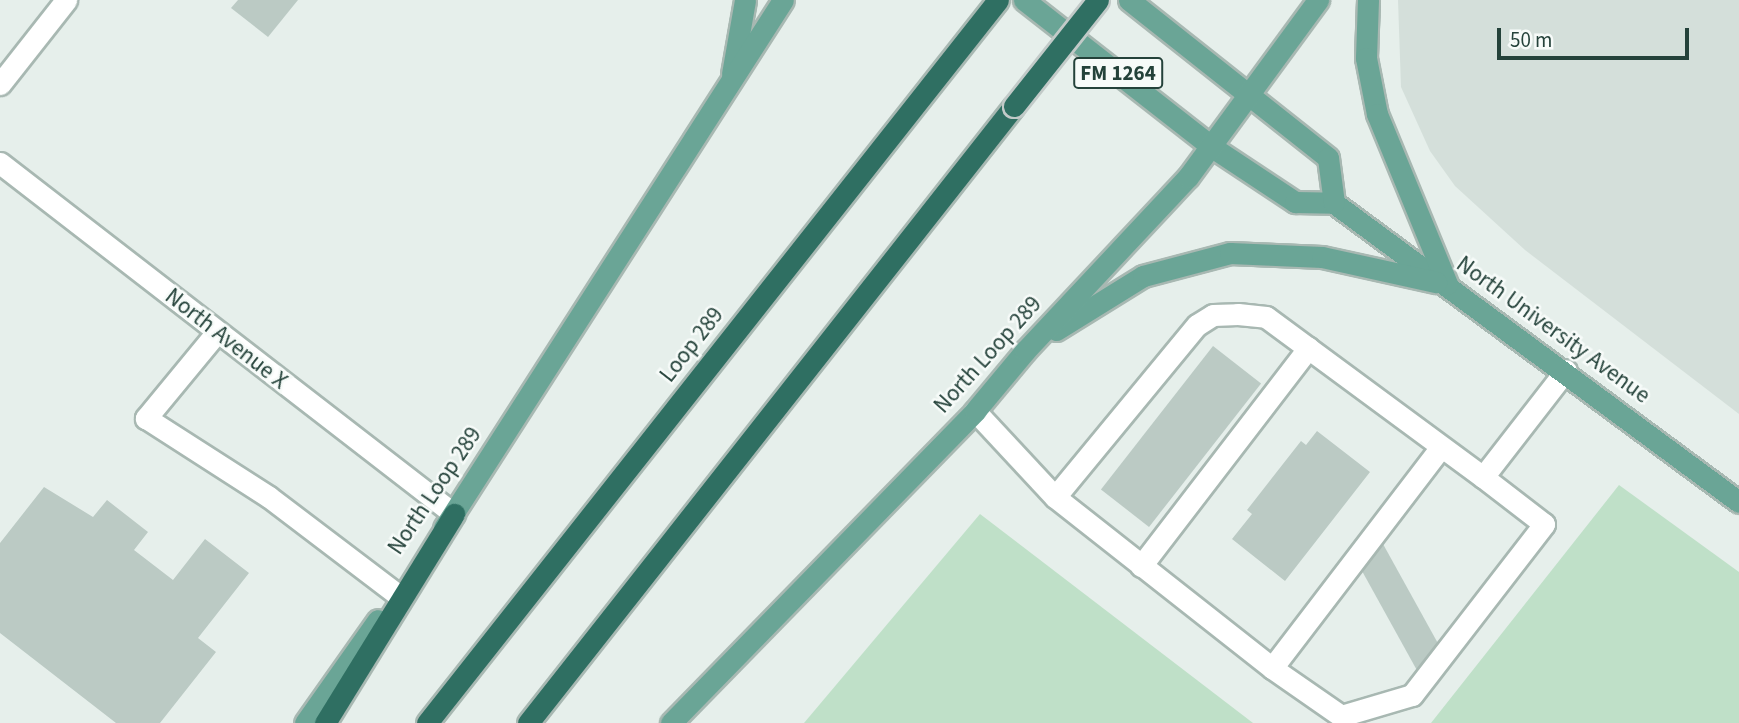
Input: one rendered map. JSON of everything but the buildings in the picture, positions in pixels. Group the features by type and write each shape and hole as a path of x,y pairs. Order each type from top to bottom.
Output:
{"highway":[{"name":"Loop 289","path":"427,723 998,0"},
{"path":"528,723 1098,0"},
{"path":"325,723 454,514"}],"main road":[{"path":"730,83 745,0"},
{"name":"North Loop 289","path":"305,723 454,514 783,0"},
{"name":"FM 1264","path":"1024,0 1212,147 1295,202 1334,203 1328,158 1129,0"},
{"name":"North Loop 289","path":"671,723 975,411 1025,351 1212,147 1318,0"},
{"path":"1368,0 1366,58 1377,114 1447,285"},
{"name":"North University Avenue","path":"1334,203 1566,370 1739,502"},
{"path":"1025,351 1143,276 1230,253 1269,251 1322,257 1447,285"}],"street":[{"path":"0,84 66,0"},
{"name":"North Avenue X","path":"0,163 454,514"},
{"path":"975,411 1055,497 1272,668 1341,716 1412,695 1544,524 1266,317 1213,315 1197,325 1055,497"},
{"path":"217,332 146,418 269,497 397,594"},
{"path":"1141,566 1308,348"},
{"path":"1483,477 1566,370"},
{"path":"1272,668 1441,447"}],"shaded area":[{"path":"1398,0 1739,0 1739,414 1525,250 1455,186 1430,151 1401,87"}],"green space":[{"path":"1619,485 1739,572 1739,723 1431,723"},
{"path":"980,514 1253,723 804,723"}]}
